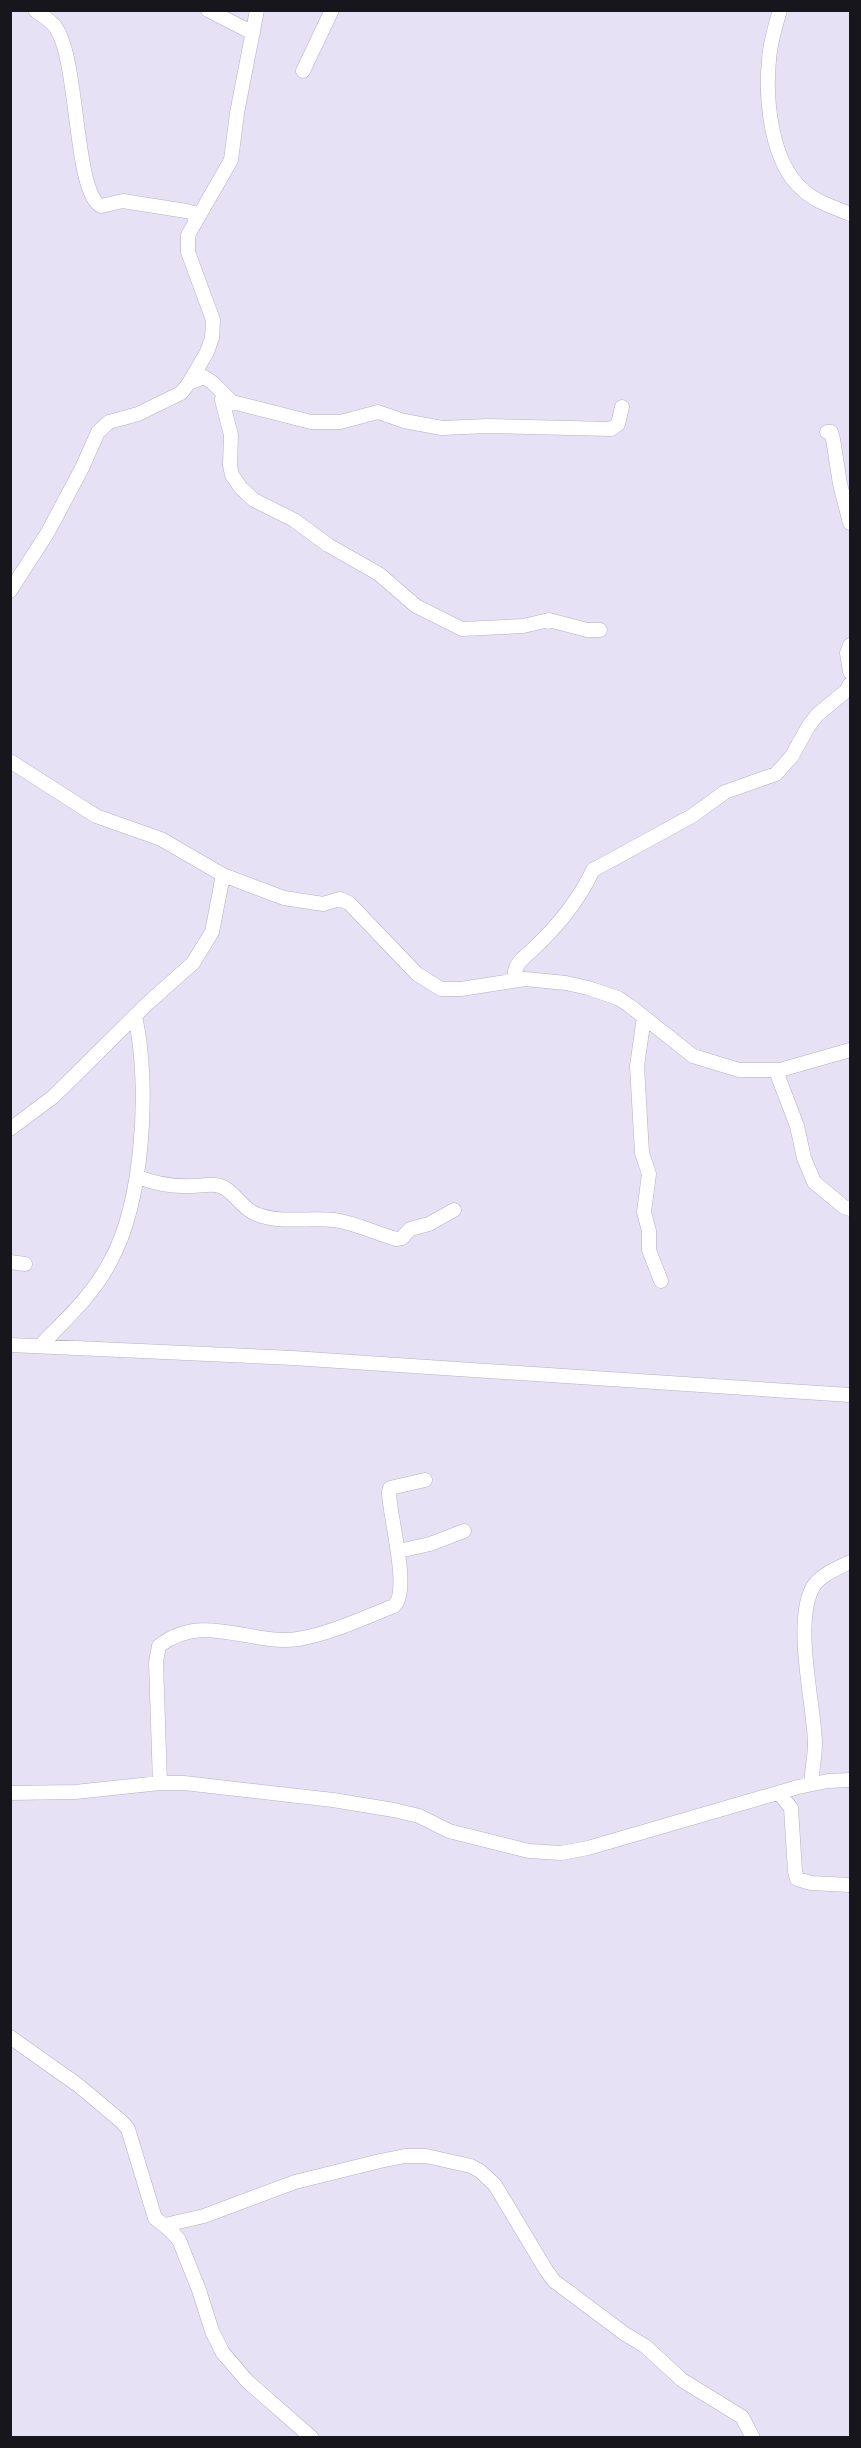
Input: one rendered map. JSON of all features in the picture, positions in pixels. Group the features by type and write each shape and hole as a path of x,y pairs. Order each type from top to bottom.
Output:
{"street":[{"path":"35,10 56,27 63,43 73,84 80,149 87,181 96,203 102,206 123,201 197,214 194,225"},
{"path":"208,10 252,33"},
{"path":"10,591 67,498 98,432 109,422 160,405 181,393 207,352 214,328 207,300 188,252 189,236 231,160 257,10"},
{"path":"303,71 332,10"},
{"path":"780,10 771,44 768,84 771,114 780,158 800,188 818,200 850,214"},
{"path":"189,383 204,377 231,402 311,422 340,422 378,412 404,421 442,428 488,426 611,429 618,424 621,407"},
{"path":"223,394 222,400 231,435 230,465 232,475 241,488 254,500 294,520 328,545 379,574 416,606 462,629 523,626 549,620 587,630 600,630"},
{"path":"827,432 831,432 833,439 840,484 850,523"},
{"path":"850,645 847,653 850,672"},
{"path":"519,979 515,972 518,964 566,914 588,882 593,870 692,816 725,792 776,774 792,756 808,727 817,716 846,691 850,684"},
{"path":"10,761 96,816 161,839 224,875 284,898 323,904 340,899 349,903 417,974 441,989 461,989 519,979 556,982 588,988 618,999 693,1056 739,1070 776,1071 850,1050"},
{"path":"10,1129 53,1097 135,1016 183,974 206,945 216,917 224,875"},
{"path":"40,1346 76,1310 111,1262 129,1215 138,1178 143,1078 135,1016"},
{"path":"644,1017 636,1066 642,1153 649,1181 644,1212 649,1231 648,1250 662,1281"},
{"path":"776,1071 794,1115 804,1158 814,1182 844,1207 850,1209"},
{"path":"138,1178 178,1187 215,1184 229,1191 248,1210 259,1215 301,1221 332,1220 351,1223 396,1239 402,1238 410,1229 429,1224 454,1210"},
{"path":"10,1345 316,1359 850,1395"},
{"path":"160,1783 156,1662 159,1646 178,1636 216,1629 269,1640 298,1639 342,1626 393,1606 399,1598 399,1551 388,1492 390,1488 425,1480"},
{"path":"399,1551 430,1544 464,1531"},
{"path":"811,1784 815,1742 807,1684 805,1626 809,1598 813,1587 822,1578 850,1562"},
{"path":"10,1792 75,1792 160,1783 205,1784 394,1810 419,1816 448,1831 529,1851 550,1853 588,1848 811,1784 850,1780"},
{"path":"779,1792 791,1808 797,1879 811,1883 850,1885"},
{"path":"10,2037 78,2085 128,2129 155,2218 174,2234 184,2251 212,2331 223,2353 247,2381 312,2438"},
{"path":"165,2225 204,2216 295,2182 388,2160 426,2156 471,2166 480,2171 501,2192 554,2281 620,2330 638,2340 682,2380 742,2417 753,2438"}]}
